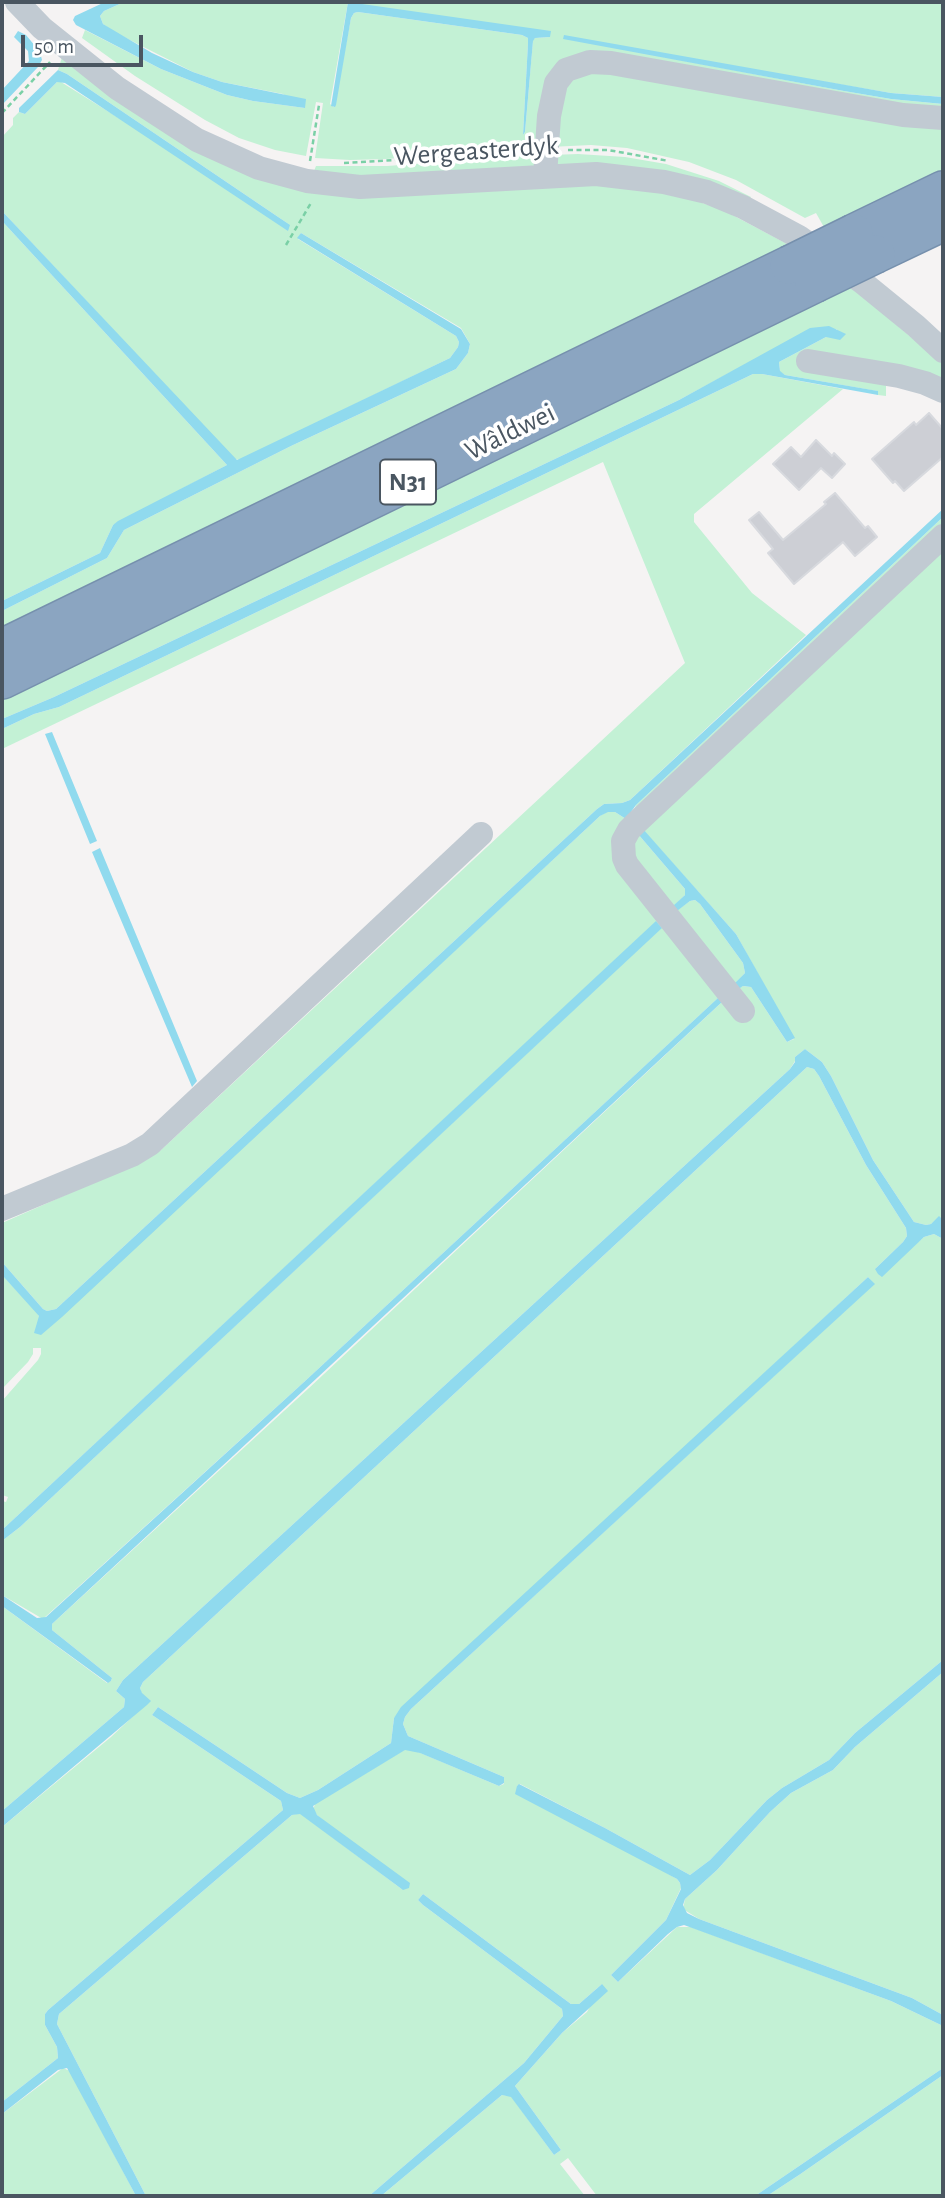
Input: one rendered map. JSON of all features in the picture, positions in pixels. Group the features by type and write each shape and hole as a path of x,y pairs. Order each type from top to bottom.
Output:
{"highway":[{"name":"Wâldwei","path":"865,244 943,190"},
{"name":"Wâldwei","path":"2,648 865,244 943,222"},
{"name":"Wâldwei","path":"2,680 801,274"}],"street":[{"name":"Wergeasterdyk","path":"17,2 63,46 117,88 197,140 259,168 308,167 360,187 596,174 664,182 707,192 743,207 799,237 862,282 943,351"},
{"path":"545,176 549,116 556,83 566,70 590,62 611,62 903,115 943,118"},
{"path":"808,361 899,376 943,391"},
{"path":"743,1011 628,865 624,858 623,841 636,823 943,536"},
{"path":"2,1209 132,1155 150,1144 481,834"}],"path":[{"path":"2,113 63,46"},
{"path":"308,167 319,105"},
{"name":"Wergeasterdyk","path":"334,163 546,151"},
{"path":"286,245 309,209"}],"green space":[{"path":"124,2 348,2 330,104 334,107 354,13 522,35 528,38 523,135 533,40 550,37 361,5 358,2 943,2 943,97 891,93 563,38 844,91 943,104 943,114 573,61 542,148 386,159 315,158 323,103 316,102 306,156 275,150 239,138 205,120 135,76 82,38 85,30 161,69 227,95 305,108 283,94 222,82 193,72 114,32 103,24 100,16 104,11"},
{"path":"62,57 251,175 606,184 691,199 723,210 793,247 2,635 2,611 107,558 124,530 291,446 456,369 468,353 470,344 461,328 301,233 298,239 456,336 458,347 450,358 240,460 234,459 2,211 2,137 13,125 13,118 19,112 25,114 57,82 61,82 290,225 58,70"},
{"path":"577,68 943,121 943,175 825,229 816,213 805,218 736,180 689,162 627,148 591,145 550,147 556,99"},
{"path":"541,155 536,166 376,179 314,171 316,166 387,166"},
{"path":"551,155 625,157 666,164 719,181 751,197 749,201 556,165"},
{"path":"2,221 227,465 113,525 100,553 2,601"},
{"path":"849,285 943,364 943,383 886,385 886,396 878,395 877,391 780,372 779,362 826,337 832,337 837,329 731,372 679,400 54,697 2,719 2,694"},
{"path":"753,374 843,389 694,514 694,522 752,593 806,635 630,800 604,804 597,809 56,1309 43,1309 2,1262 2,1223 136,1164 161,1150 685,663 603,462 2,749 2,729 34,714 59,707"},
{"path":"943,517 943,533 625,829 619,841 619,850 624,866 635,882 742,1014 746,1012 640,877 627,856 627,841 637,827 697,768 943,540 943,1220 939,1217 926,1225 914,1222 873,1160 831,1076 822,1062 805,1049 795,1057 790,1069 123,1680 116,1691 125,1699 124,1707 2,1811 2,1606 107,1683 111,1681 112,1678 52,1630 52,1624 722,1002 718,998 304,1382 43,1619 2,1595 2,1541 661,928 656,922 2,1530 2,1501 6,1502 8,1497 2,1495 2,1401 38,1360 41,1348 33,1348 28,1362 2,1389 2,1275 38,1313 40,1320 35,1332 41,1334 600,816 608,811 626,819 633,813 636,805","holes":["643,830 736,934 794,1039 787,1042 751,987 743,986 737,989 734,985 745,973 743,963 700,904 695,900 690,901 676,911 674,906 685,895 685,889 638,834"]},
{"path":"807,1067 814,1069 819,1076 866,1165 906,1228 907,1236 903,1242 875,1269 911,1248 924,1237 934,1234 943,1239 943,1660 855,1733 829,1760 767,1800 710,1860 690,1875 520,1784 517,1786 680,1883 681,1888 666,1920 611,1975 618,1982 677,1927 691,1927 891,2001 943,2026 943,2068 755,2196 597,2196 568,2158 560,2164 585,2196 381,2196 502,2095 511,2096 554,2155 561,2150 515,2086 562,2033 587,2012 602,1984 579,2004 571,2004 423,1894 418,1900 423,1905 562,2009 563,2016 524,2063 369,2196 146,2196 57,2024 59,2014 292,1815 300,1813 403,1890 317,1815 313,1810 315,1804 404,1750 411,1749 499,1786 504,1784 504,1777 408,1736 403,1724 405,1717 874,1284 868,1277 394,1718 391,1743 318,1790 300,1798 287,1793 158,1707 152,1715 281,1801 283,1810 48,2010 45,2014 45,2025 57,2047 58,2058 2,2102 2,1827 111,1737 145,1705 140,1688 143,1682"},
{"path":"943,1672 943,2015 912,1998 699,1919 683,1909 685,1899 717,1870 770,1812 791,1793 833,1770 855,1747"},
{"path":"63,2068 70,2071 136,2196 2,2196 2,2114"},
{"path":"943,2075 943,2196 767,2196 799,2175"}],"water":[{"path":"105,2 124,2 104,11 100,16 103,24 152,53 222,82 306,99 305,108 227,95 161,69 76,25 73,20 75,16"},
{"path":"348,2 551,31 550,37 535,38 533,41 523,135 528,38 522,35 354,13 336,105 331,106"},
{"path":"18,31 26,35 40,52 42,60 2,105 2,90 29,61 28,51 14,37"},
{"path":"564,35 891,93 943,97 943,104 844,91 563,39"},
{"path":"58,70 290,225 288,231 65,83 57,82 25,114 19,112 19,108"},
{"path":"2,211 237,460 450,358 458,347 456,336 297,238 301,233 461,329 470,344 468,353 456,369 291,446 124,530 107,558 2,611 2,601 100,553 113,525 118,521 227,465 2,221"},
{"path":"829,326 846,334 840,340 826,337 779,362 780,371 785,375 878,391 878,395 753,374 59,707 34,714 2,729 2,719 54,697 679,400 810,328"},
{"path":"943,509 943,517 636,805 626,819 615,812 600,816 62,1317 41,1335 34,1333 39,1316 2,1275 2,1262 43,1309 56,1309 597,809 604,804 630,800"},
{"path":"52,732 97,841 90,844 45,734"},
{"path":"643,829 736,934 795,1038 787,1042 751,987 743,986 737,990 733,985 745,973 743,963 700,904 695,900 690,901 677,911 673,906 685,895 685,889 638,834"},
{"path":"100,848 197,1081 192,1087 92,852"},
{"path":"656,921 662,928 2,1541 2,1530"},
{"path":"719,997 722,1002 52,1624 52,1630 112,1678 111,1681 108,1683 2,1606 2,1595 37,1618 46,1617"},
{"path":"805,1049 822,1062 831,1076 873,1160 914,1222 931,1224 939,1216 943,1220 943,1239 934,1234 924,1237 882,1277 878,1274 875,1269 903,1242 907,1236 906,1228 866,1165 819,1076 814,1069 807,1067 143,1682 140,1688 142,1693 151,1701 147,1705 2,1827 2,1811 124,1707 125,1699 116,1691 123,1680 790,1069 795,1057"},
{"path":"868,1277 875,1284 405,1717 403,1724 408,1736 504,1777 504,1783 499,1786 420,1753 405,1750 313,1806 317,1815 410,1883 409,1888 403,1890 300,1814 292,1815 59,2014 57,2024 146,2196 136,2196 67,2068 58,2070 2,2114 2,2102 58,2058 57,2047 45,2025 45,2014 48,2010 283,1810 281,1801 152,1715 158,1707 287,1793 300,1798 318,1790 391,1743 394,1718 401,1707"},
{"path":"943,1660 943,1672 855,1747 833,1770 791,1793 717,1870 685,1899 683,1905 687,1913 699,1919 912,1998 943,2015 943,2026 891,2001 684,1925 668,1934 618,1982 611,1975 666,1920 681,1889 680,1883 515,1794 519,1784 690,1875 710,1860 767,1800 829,1760 855,1733"},
{"path":"423,1894 571,2004 579,2004 602,1984 608,1991 562,2033 515,2086 561,2150 554,2155 511,2097 502,2095 381,2196 369,2196 524,2063 563,2016 562,2009 423,1905 418,1900"},
{"path":"943,2068 943,2075 799,2175 767,2196 755,2196"}],"building":[{"path":"929,413 943,429 943,457 904,491 895,481 893,483 872,459 914,422 916,425"},
{"path":"816,440 832,456 834,453 845,464 832,478 821,468 799,490 773,464 791,447 801,457"},
{"path":"835,493 865,528 868,526 877,537 855,556 843,542 794,584 768,553 773,549 749,520 759,512 783,540 826,504 824,502"}]}
